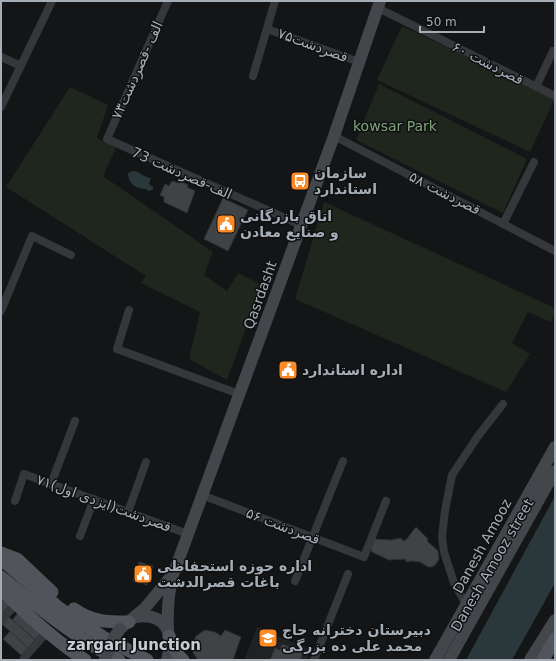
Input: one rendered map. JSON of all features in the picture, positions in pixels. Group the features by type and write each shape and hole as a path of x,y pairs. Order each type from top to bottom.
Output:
{"main road":[{"name":"Qasrdasht","path":"173,575 334,136 379,4"},
{"name":"Danesh Amooz","path":"435,660 555,447"},
{"name":"Danesh Amooz street","path":"449,660 555,471"},
{"name":"Danesh Amooz street","path":"455,660 555,485"},
{"path":"1,553 17,559 58,597 79,613 97,620 109,622 128,622 143,616 154,618 163,622 178,655 183,660"},
{"path":"1,559 59,608 103,637 147,660"},
{"path":"105,660 113,639 128,622 159,593 173,575"},
{"path":"168,658 170,642 167,614 168,593 173,575"},
{"path":"1,577 49,615 96,648 119,660"},
{"path":"1,590 47,632 85,660"},
{"path":"530,660 555,620"},
{"path":"543,660 555,640"}],"street":[{"path":"1,107 52,1"},
{"name":"الف -قصردشت۷۳","path":"107,139 168,1"},
{"path":"253,76 275,1"},
{"name":"۶۰ قصردشت","path":"379,4 555,96"},
{"name":"قصردشت۷۵","path":"267,29 360,62"},
{"path":"536,87 553,51"},
{"path":"1,57 21,66"},
{"name":"قصردشت ۵۸","path":"334,136 555,251"},
{"name":"73 الف-قصردشت","path":"107,139 301,225"},
{"path":"502,224 534,162"},
{"path":"1,311 32,236 71,255"},
{"path":"129,310 117,349 239,394"},
{"path":"466,604 454,583 444,552 442,537 445,511 452,475 478,436 503,404"},
{"path":"51,484 75,421"},
{"path":"295,581 343,461"},
{"path":"128,512 146,462"},
{"name":"۷۱قصردشت(ایزدی اول)","path":"15,501 24,474 188,534"},
{"name":"۵۶ قصردشت","path":"202,495 364,557 386,501"},
{"path":"80,536 94,499"},
{"path":"314,660 348,574"},
{"path":"1,621 16,604"},
{"path":"24,658 47,632"}],"shaded area":[{"path":"134,171 151,178 149,184 153,187 153,190 148,191 146,189 136,187 131,183 128,178 128,174"},
{"path":"555,496 555,583 512,660 466,660"},
{"name":"دبیرستان دخترانه حاج محمد علی ده بزرگی","path":"257,627 311,650 307,660 244,660"}],"green space":[{"path":"402,26 555,98 530,152 377,80"},
{"name":"kowsar Park","path":"379,84 527,159 503,213 356,140"},
{"path":"70,87 108,105 97,138 116,148 103,176 213,252 204,275 227,291 238,273 262,285 227,380 189,359 200,312 141,283 146,276 6,187"},
{"path":"324,202 555,308 555,314 551,322 528,312 512,343 530,354 506,392 295,299"}],"building":[{"path":"172,181 179,183 180,181 195,191 187,213 164,202 164,197 160,195 165,184 169,186"},
{"name":"اتاق بازرگانی و صنایع معادن","path":"223,198 248,210 228,251 204,239"},
{"path":"416,527 428,539 427,541 438,551 439,559 432,567 428,567 420,562 406,562 406,559 389,560 372,552 371,549 374,539 391,540 401,538 403,541 406,540"},
{"name":"اداره حوزه استحفاظی باغات قصرالدشت","path":"139,562 153,566 147,585 133,581"},
{"path":"1,598 10,605 1,615"},
{"path":"18,613 41,633 35,640 12,620"},
{"path":"9,617 35,640 28,648 2,624"},
{"path":"205,630 215,632 221,636 225,630 241,637 233,660 198,660 192,651 192,645 196,636"},
{"path":"10,631 28,648 21,655 3,639"},
{"path":"282,644 303,653 300,660 270,660 275,648 280,650"}],"place":[{"name":"سازمان استاندارد","path":"300,181"},
{"name":"اتاق بازرگانی و صنایع معادن","path":"226,224"},
{"name":"اداره استاندارد","path":"288,370"},
{"name":"اداره حوزه استحفاظی باغات قصرالدشت","path":"143,574"},
{"name":"دبیرستان دخترانه حاج محمد علی ده بزرگی","path":"268,638"}],"district":[{"name":"zargari Junction","path":"134,645"}]}
